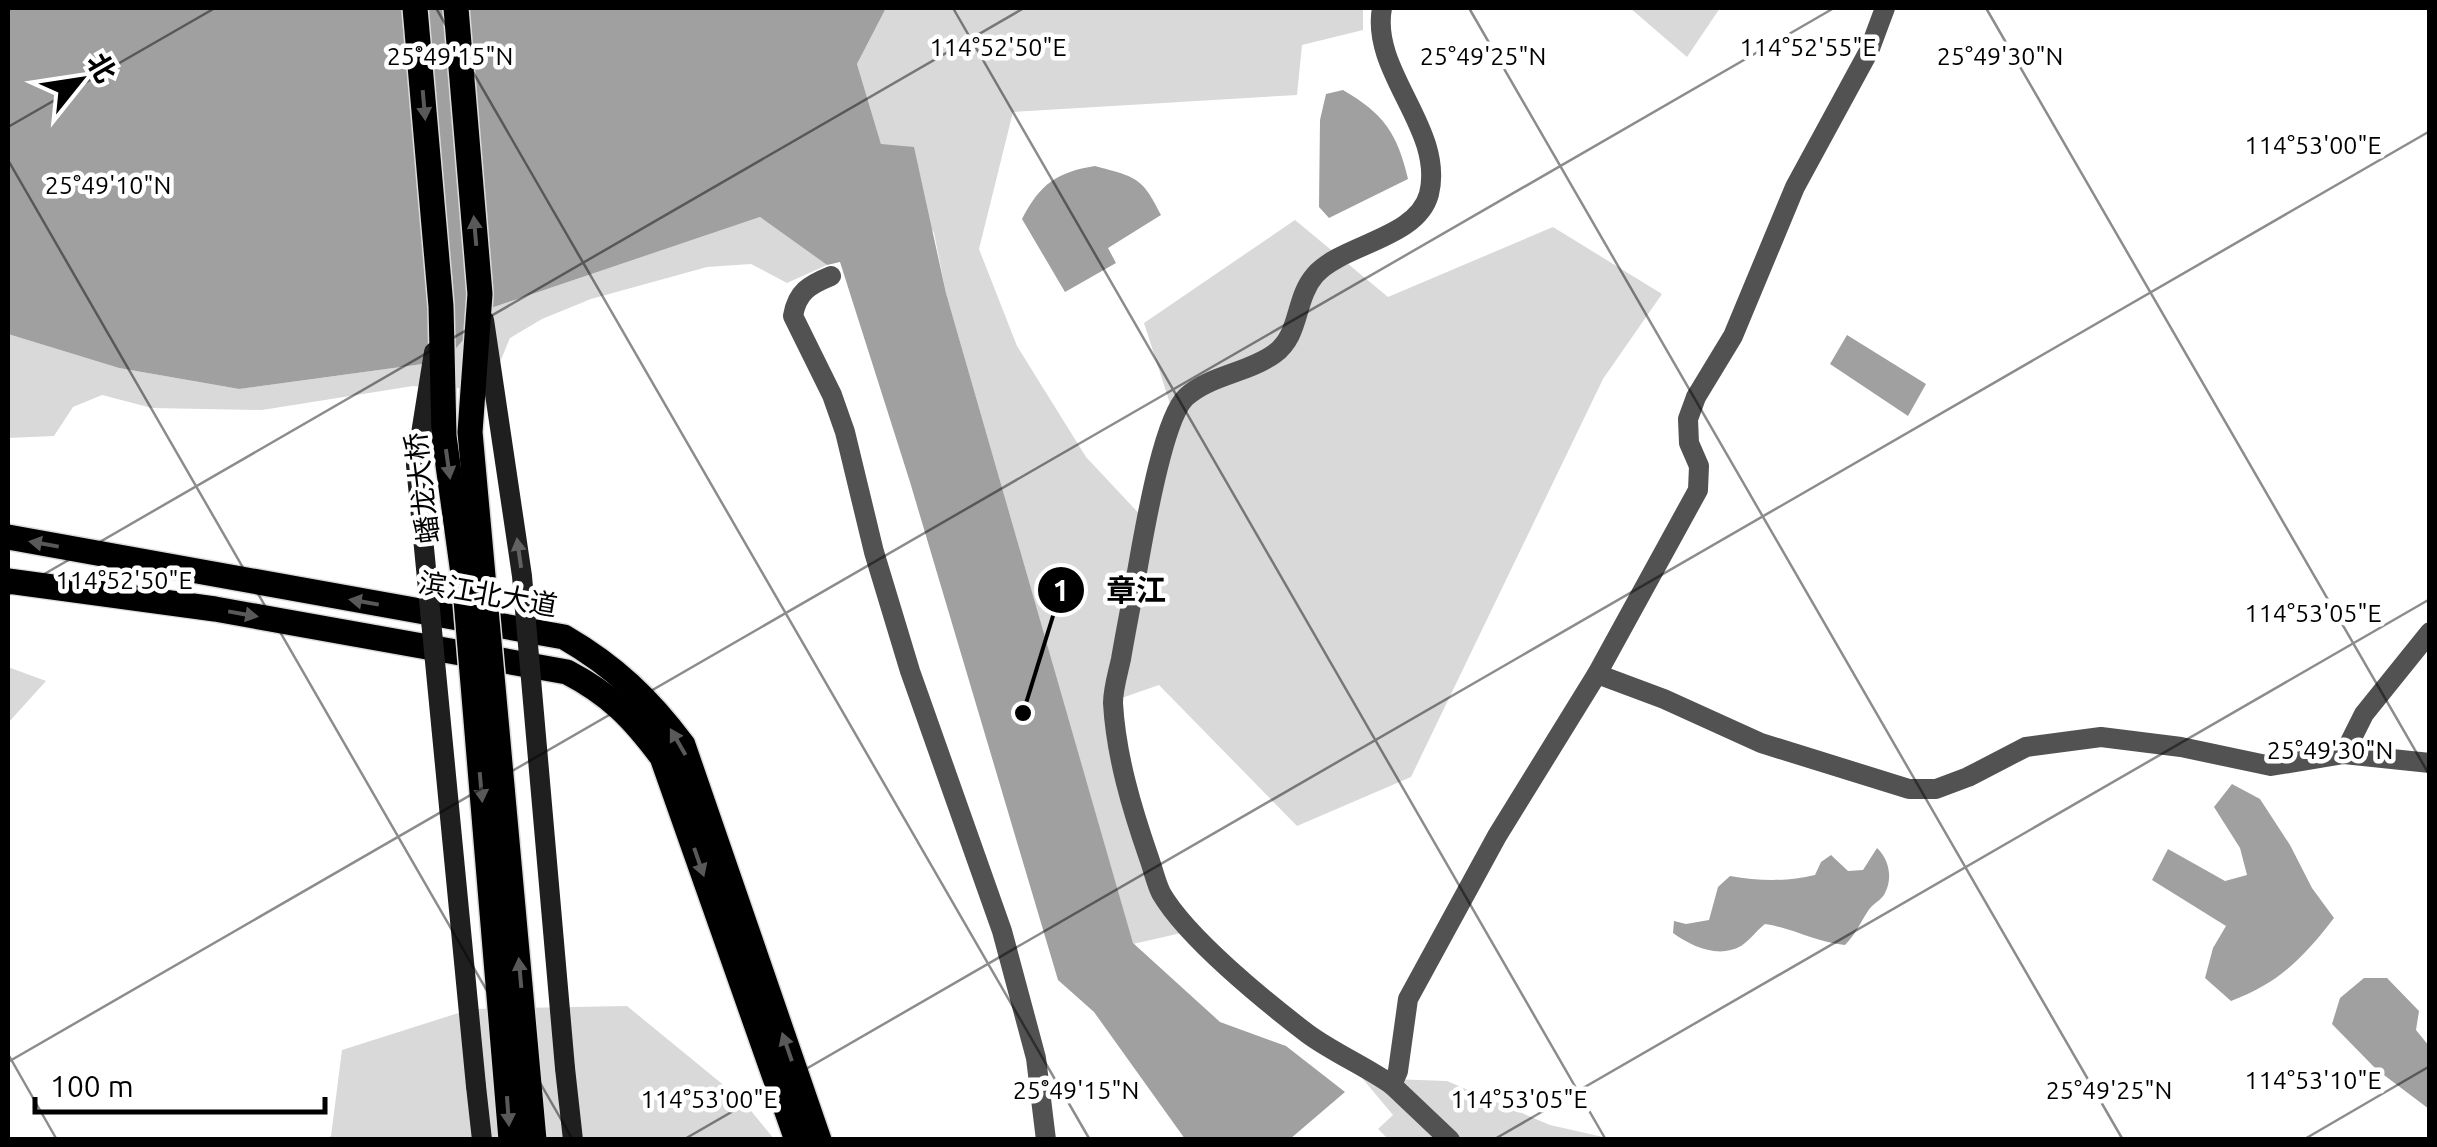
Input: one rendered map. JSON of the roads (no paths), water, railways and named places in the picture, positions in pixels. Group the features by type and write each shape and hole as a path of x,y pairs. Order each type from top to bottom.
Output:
{"main road":[{"name":"蟠龙大桥","path":"415,8 442,306 444,436 464,588 511,1140"},
{"name":"蟠龙大桥","path":"456,8 480,294 470,432 534,1140"},
{"name":"滨江北大道","path":"8,537 564,637 598,657 632,684 683,746 819,1140"},
{"path":"8,582 215,609 567,672 600,690 633,719 662,757 796,1140"}],"street":[{"path":"1382,8 1379,24 1384,51 1423,137 1430,172 1429,194 1420,213 1408,222 1328,264 1314,276 1287,342 1274,355 1203,386 1186,396 1173,413 1146,522 1113,701 1130,804 1160,892 1190,931 1310,1036 1392,1085 1450,1140"},
{"path":"1392,1085 1398,1072 1408,999 1496,836 1597,674 1698,490 1699,466 1689,444 1688,419 1696,396 1733,336 1795,187 1869,51 1885,8"},
{"path":"831,276 807,286 796,302 793,316 832,394 846,432 874,552 910,671 1002,931 1036,1058 1046,1140"},
{"path":"480,294 522,576 573,1140"},
{"path":"442,306 416,465 482,1140"},
{"path":"2344,754 2364,714 2430,632"},
{"path":"1597,674 1664,698 1762,743 1909,789 1936,790 2026,747 2101,737 2182,747 2270,766 2344,754 2430,763"}],"place":[{"name":"章江","path":"1023,713"}]}
